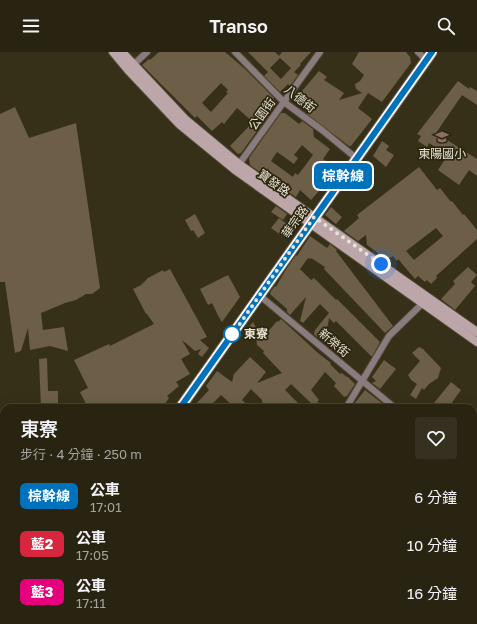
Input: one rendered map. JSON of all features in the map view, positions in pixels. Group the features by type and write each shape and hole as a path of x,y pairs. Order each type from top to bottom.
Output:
{"main road":[{"name":"寶發路","path":"113,52 237,167 312,220 393,272 425,301 477,342"},
{"name":"寶發路","path":"122,52 130,68"},
{"name":"華宗路","path":"183,404 429,56"},
{"name":"寶發路","path":"425,301 477,332"}],"street":[{"path":"130,68 148,52"},
{"name":"八德街","path":"235,52 284,102 322,130 356,158"},
{"name":"公園街","path":"237,167 320,52"},
{"path":"418,52 429,56"},
{"name":"新榮街","path":"259,295 390,404"},
{"path":"349,404 389,336 425,301"}],"building":[{"path":"159,52 225,52 245,69 274,98 273,99 277,103 241,153 238,154 230,146 253,122 237,108 224,124 222,122 212,131 197,116 195,118 142,65 149,59 150,60","holes":["221,83 228,90 226,92 228,93 211,112 202,103"]},
{"path":"248,52 275,52 279,56 282,52 311,52 294,72 298,75 290,86 288,84 280,92 264,76 268,72","holes":["280,58 291,68 281,79 270,68"]},
{"path":"359,52 406,52 410,57 411,63 382,102 368,93 358,108 372,119 351,146 349,146 307,114 309,112 296,98 319,71 327,77 324,80 344,93 339,100 362,93 356,89 355,84 360,81 364,75 352,64"},
{"path":"458,81 469,89 470,87 477,91 477,105 462,95 436,133 477,159 477,176 469,170 459,185 438,170 448,155 429,143 427,147 418,141 421,136 417,134"},
{"path":"15,107 29,138 76,123 100,288 92,294 86,294 76,300 41,313 43,330 64,327 68,351 50,346 30,350 28,328 21,351 15,353 5,282 0,282 0,114"},
{"path":"281,113 285,113 299,124 302,121 313,129 314,137 330,149 323,159 335,167 324,183 325,184 311,200 300,190 296,197 285,190 289,183 278,185 250,165 249,158","holes":["302,145 313,155 298,175 295,173 293,177 271,161 277,152 294,164 298,158 294,155"]},
{"path":"382,141 389,146 386,150 394,155 386,167 373,156"},
{"path":"419,167 437,190 440,188 477,230 477,239 436,276 437,278 431,284 427,280 425,282 418,276 415,279 398,259 397,261 393,256 388,259 383,255 381,257 377,254 378,253 367,245 366,235 358,241 344,231 359,218 357,215","holes":["436,228 443,236 414,260 406,251"]},
{"path":"276,206 287,214 283,220 271,212"},
{"path":"331,207 342,217 336,224 325,215"},
{"path":"195,214 205,233 198,238 193,230 191,231 185,220"},
{"path":"279,218 292,228 285,238 271,228"},
{"path":"310,236 327,248 330,244 337,250 336,251 393,326 385,333 324,269 325,267 311,258 308,258 300,269 311,280 314,278 380,342 372,357 336,321 334,323 329,318 328,325 317,337 314,334 315,330 329,313 320,304 303,323 300,321 306,297 290,315 287,312 287,309 270,294"},
{"path":"468,267 477,275 471,282 475,286 455,310 441,299 455,284 453,281"},
{"path":"170,269 207,337 200,340 209,348 202,357 198,354 201,349 195,351 182,340 190,354 181,359 190,374 176,382 179,386 167,396 169,398 165,404 86,404 80,392 88,388 74,360 109,344 110,346 154,324 146,314 133,289 141,285 148,278 163,270 164,272"},
{"path":"228,275 240,297 222,322 212,303 208,305 200,289"},
{"path":"281,319 331,363 330,364 340,374 342,373 348,377 355,384 347,396 344,397 334,386 336,383 325,372 311,390 319,400 317,402 319,403 318,404 312,404 291,384 285,390 299,404 264,404 251,389 242,400 246,404 231,404 221,395 212,404 196,404 209,390 206,386 217,371 232,382 234,374 250,357 266,372 257,383 282,373 263,353 264,351 257,345 256,337 253,339 247,329 253,322 261,337 265,333 266,334 277,321 278,322"},
{"path":"419,347 423,349 441,368 438,378 429,384 424,390 422,388 416,399 410,395 417,384 411,380 408,375 420,361 412,353"},
{"path":"47,358 48,391 58,391 58,404 41,404 39,359"},
{"path":"384,360 396,369 380,389 372,383 376,381 372,377"},
{"path":"451,382 461,390 451,404 434,403"},
{"path":"365,390 383,404 354,404"}],"bus line":[{"name":"棕幹線","path":"183,404 432,52"}],"place":[{"name":"東陽國小","path":"442,137"},
{"name":"東寮","path":"232,334"}],"route":[{"path":"232,334 230,338 314,217 381,264"}]}
